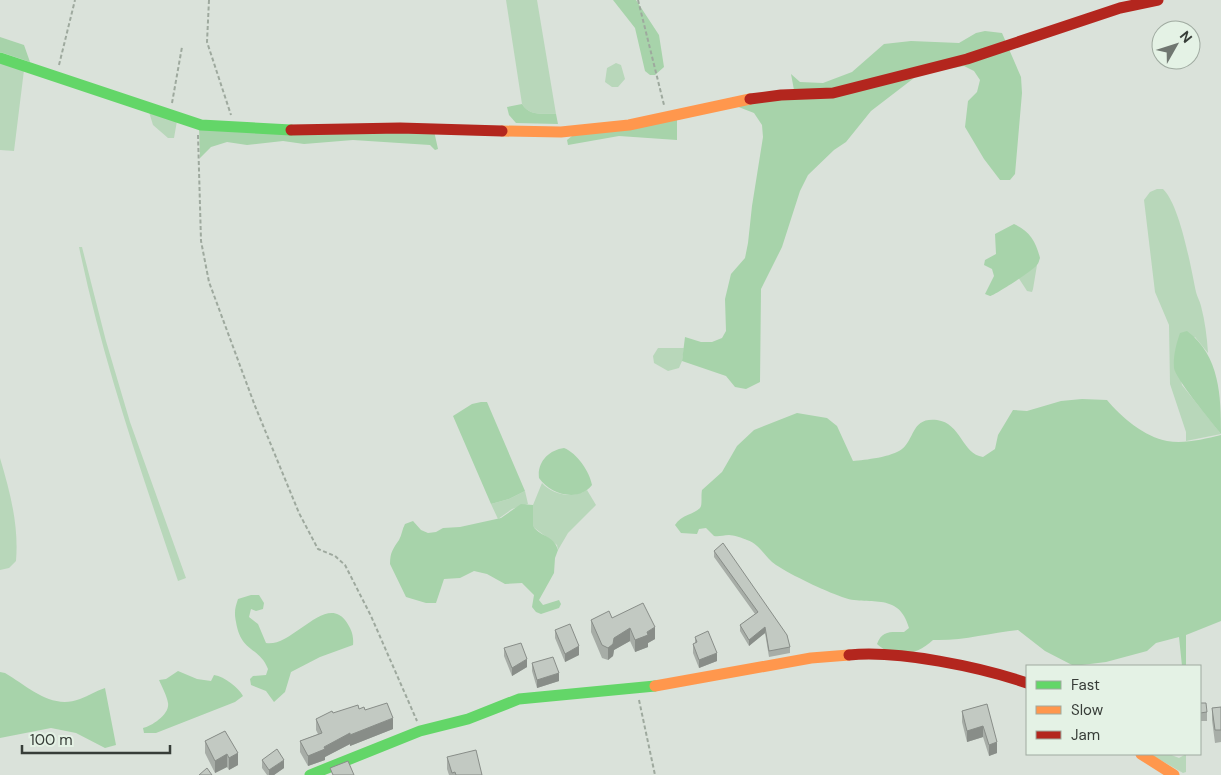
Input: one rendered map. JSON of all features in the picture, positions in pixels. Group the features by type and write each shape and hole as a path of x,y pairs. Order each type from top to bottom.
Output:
{"street":[{"path":"0,58 198,124 300,130 400,128 561,132 668,117 736,101 781,95 833,93 857,88 967,60 1120,8 1158,0"},
{"path":"310,775 420,731 468,719 519,699 637,687 811,658 857,654 910,658 992,671 1026,683"},
{"path":"1143,755 1174,775"}],"path":[{"path":"56,77 75,0"},
{"path":"209,0 207,42 235,127"},
{"path":"638,0 668,117"},
{"path":"169,115 182,47"},
{"path":"198,124 202,259 212,291 255,406 299,513 318,549 335,556 345,565 371,616 420,731"},
{"path":"637,687 655,775"}],"green space":[{"path":"506,0 537,0 556,114 533,113 522,104"},
{"path":"613,0 636,0 659,35 664,67 655,75 650,75 645,71 635,28"},
{"path":"985,31 1002,33 1021,77 1022,93 1015,174 1010,180 1000,180 984,159 965,127 968,101 977,92 980,80 974,71 964,66 838,89 794,90 791,74 800,82 823,83 852,72 884,44 911,41 959,43 976,33"},
{"path":"0,37 24,45 30,62 0,52"},
{"path":"0,61 24,70 14,151 0,150"},
{"path":"616,63 621,65 625,79 618,87 612,87 605,82 607,68"},
{"path":"914,78 871,111 846,142 834,150 808,175 800,191 782,247 761,289 760,382 746,389 735,387 726,376 682,361 685,337 701,342 712,342 722,338 726,331 725,299 731,274 745,258 763,137 762,125 754,113 736,106"},
{"path":"522,104 533,113 556,114 558,124 516,123 509,115 507,107"},
{"path":"149,112 177,121 174,138 168,138 153,125"},
{"path":"677,117 677,140 619,136 568,145 567,140 572,136"},
{"path":"199,126 434,131 438,149 435,150 430,145 353,140 304,144 283,141 247,145 227,142 211,147 200,158"},
{"path":"1163,189 1169,197 1180,222 1196,294 1201,304 1206,335 1208,353 1195,337 1175,351 1182,385 1221,434 1186,441 1186,432 1170,384 1169,325 1155,292 1144,200 1150,192"},
{"path":"1014,224 1032,238 1040,258 1039,262 1023,276 990,296 985,294 994,276 992,269 984,265 985,260 996,254 995,234"},
{"path":"79,247 82,247 106,341 130,422 186,578 178,581 111,374"},
{"path":"1037,265 1032,292 1027,291 1018,277"},
{"path":"1187,331 1198,341 1212,365 1219,391 1221,434 1187,390 1174,368 1175,350 1180,333"},
{"path":"658,348 684,348 679,368 668,371 654,363 653,356"},
{"path":"1082,399 1107,400 1119,413 1142,431 1167,441 1188,441 1221,435 1221,621 1186,635 1186,665 1182,665 1179,637 1156,643 1147,651 1106,662 1072,665 1045,651 1018,630 965,638 933,640 913,652 898,654 884,649 877,644 884,634 904,632 909,628 904,616 890,604 852,600 817,587 776,565 752,542 743,538 731,535 714,536 706,528 699,529 697,534 681,533 675,525 681,519 699,509 701,506 702,490 722,472 737,446 754,430 797,413 827,418 837,426 853,461 878,458 898,452 906,445 918,425 929,420 945,422 957,432 970,450 976,455 983,457 995,449 998,435 1013,410 1027,411 1061,401"},
{"path":"487,402 525,491 509,499 491,504 453,416 472,404"},
{"path":"564,448 578,458 591,480 592,485 586,491 579,494 572,495 557,492 544,484 539,478 540,467 545,458 553,451"},
{"path":"0,458 13,509 17,548 16,561 9,568 0,570"},
{"path":"542,483 557,493 569,495 587,490 596,505 568,533 558,550 557,545 532,526 533,505"},
{"path":"525,491 528,504 512,509 498,519 491,504 509,499"},
{"path":"521,504 533,505 533,526 553,541 558,550 555,558 554,573 539,600 543,605 559,600 561,604 559,608 541,614 536,612 532,607 534,595 522,583 505,584 487,574 474,571 460,578 444,579 436,603 426,603 406,597 390,564 392,551 400,538 405,524 413,521 421,530 428,533 436,532 443,528 460,527 501,518"},
{"path":"259,595 264,603 263,609 256,611 251,609 249,617 258,624 266,643 286,638 318,617 328,613 337,614 345,620 352,632 353,645 320,657 291,672 285,692 274,702 266,691 251,685 250,679 253,676 266,675 268,669 260,656 246,644 238,632 235,610 238,599"},
{"path":"178,671 197,679 211,681 214,675 218,676 231,683 243,696 235,702 156,733 144,733 143,728 160,719 168,707 167,697 159,680 166,679"},
{"path":"0,672 5,673 41,695 59,702 80,699 105,688 116,745 105,748 76,733 51,728 0,738"},
{"path":"1152,755 1172,755 1179,758 1186,755 1186,772 1183,773"}],"building":[{"path":"723,543 787,635 790,647 769,651 765,627 749,640 740,625 758,612 714,551"},
{"path":"643,603 655,627 647,632 648,635 635,640 630,628 614,638 613,644 608,648 602,645 591,620 609,611 612,618"},
{"path":"570,624 579,646 565,654 555,630"},
{"path":"708,631 717,653 699,660 693,644 697,642 695,637"},
{"path":"521,643 527,659 512,668 504,648"},
{"path":"553,657 559,673 537,680 532,663"},
{"path":"387,703 393,718 350,735 350,733 324,747 325,749 308,756 300,741 322,733 316,719 332,711 333,713 358,705 359,709 364,707 365,710"},
{"path":"1201,703 1206,703 1207,712 1201,713"},
{"path":"987,704 997,742 989,745 983,726 967,731 962,711"},
{"path":"1221,707 1221,730 1215,730 1212,708"},
{"path":"225,731 238,753 229,758 227,754 215,761 205,741"},
{"path":"277,749 284,760 269,770 262,760"},
{"path":"476,750 482,775 456,775 455,772 452,773 447,757"},
{"path":"348,761 354,775 333,775 330,768"},
{"path":"207,768 212,775 199,775"}],"traffic: fast":[{"path":"0,58 201,125 291,130"},
{"path":"310,775 420,731 468,719 519,699 655,686"}],"traffic: slow":[{"path":"502,131 561,132 629,125 750,99"},
{"path":"655,686 811,658 849,655"},
{"path":"1143,755 1174,775"}],"traffic: jam":[{"path":"750,99 781,95 833,93 967,59 1120,8 1158,0"},
{"path":"291,130 400,128 502,131"},
{"path":"849,655 869,654 915,657 986,671 1026,683"}]}
